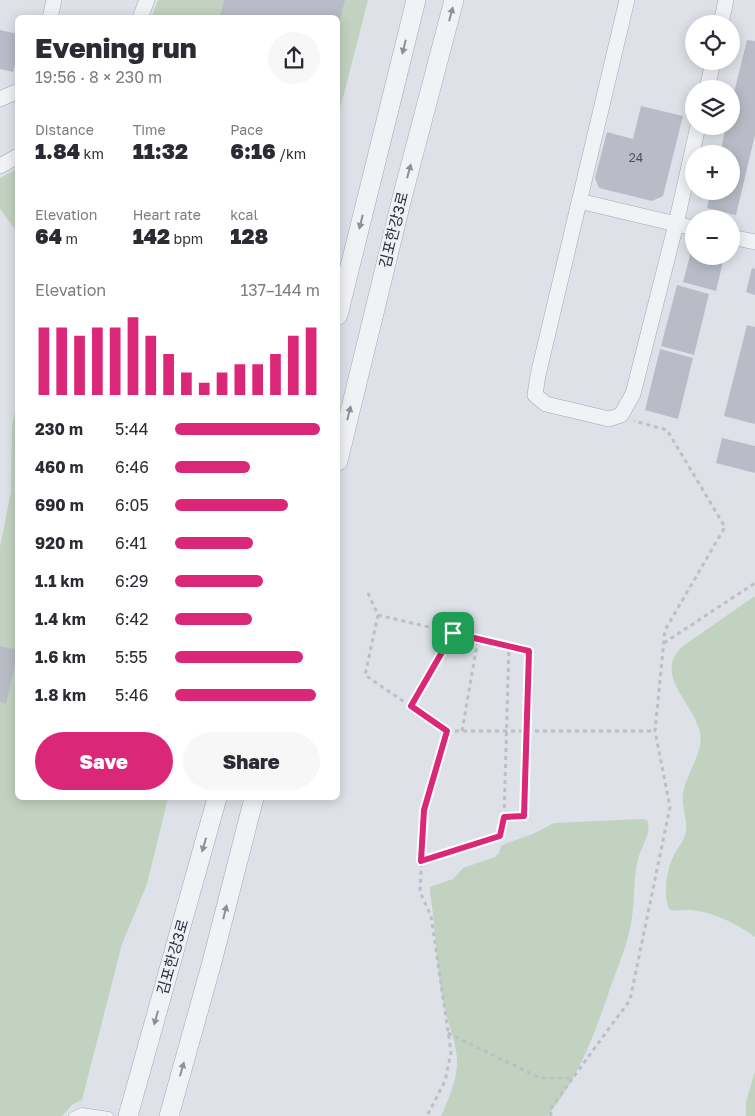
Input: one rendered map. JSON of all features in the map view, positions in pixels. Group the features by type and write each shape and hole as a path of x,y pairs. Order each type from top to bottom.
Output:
{"street":[{"path":"51,15 54,0"},
{"path":"141,15 147,0"},
{"path":"340,306 416,0"},
{"name":"김포한강3로","path":"340,453 402,198 454,0"},
{"path":"627,0 538,375 534,395 546,404 608,419 621,415 633,394 676,224 696,135"},
{"path":"723,15 726,0"},
{"path":"0,99 15,92"},
{"path":"0,166 15,158"},
{"path":"578,201 685,226"},
{"path":"740,238 755,242"},
{"name":"김포한강3로","path":"128,1116 216,800"},
{"path":"169,1116 212,962 253,800"}],"lane":[{"path":"73,1116 82,1112 109,1116"}],"path":[{"path":"550,1116 550,1109 630,1000 670,807 655,731 665,630 724,528 668,430 626,419"},
{"path":"664,644 755,583"},
{"path":"368,592 378,615 366,675 447,731 655,731"},
{"path":"378,615 529,651 524,816 504,817"},
{"path":"411,706 453,633"},
{"path":"462,731 478,639"},
{"path":"421,861 500,836 504,817 509,646"},
{"path":"427,1116 445,1081 451,1052 431,916 420,892 424,810 447,731"},
{"path":"448,1033 540,1078 573,1078"}],"green space":[{"path":"158,0 368,0 340,109 340,15 152,15"},
{"path":"15,170 15,229 0,209 0,178"},
{"path":"15,412 15,800 168,800 147,884 122,944 82,1100 73,1104 62,1116 0,1116 0,547 11,492 12,425"},
{"path":"755,596 755,937 741,927 706,913 689,910 670,910 666,898 666,890 671,860 685,835 683,793 700,746 700,733 696,720 675,683 672,671 674,658 683,646"},
{"path":"647,820 648,830 636,867 631,926 593,1036 570,1084 560,1100 548,1116 441,1116 453,1085 457,1058 441,992 430,887 453,879 463,868 495,857 499,853 501,846 533,834 554,823"},
{"path":"755,1072 755,1116 746,1116 746,1102"}],"building":[{"path":"224,0 345,0 340,20 340,15 221,15"},
{"path":"0,30 15,33 15,66 13,72 0,69"},
{"path":"747,40 755,41 755,135 740,198 740,145 722,145 724,135 740,135 740,80 737,80"},
{"path":"641,106 683,116 663,196 652,201 599,188 595,178 607,132 633,139"},
{"path":"709,200 740,200 737,210 707,208"},
{"path":"688,265 722,265 716,291 683,282"},
{"path":"752,268 755,269 755,295 746,292"},
{"path":"677,285 709,294 694,355 661,346"},
{"path":"747,325 755,327 755,424 724,416"},
{"path":"660,349 693,358 678,419 645,410"},
{"path":"722,438 755,446 755,473 716,463"},
{"path":"0,646 15,649 15,664 6,704 0,702"}],"route":[{"path":"453,633 529,651 524,816 504,817 500,836 421,861 424,810 447,731 411,706 453,633"}]}
